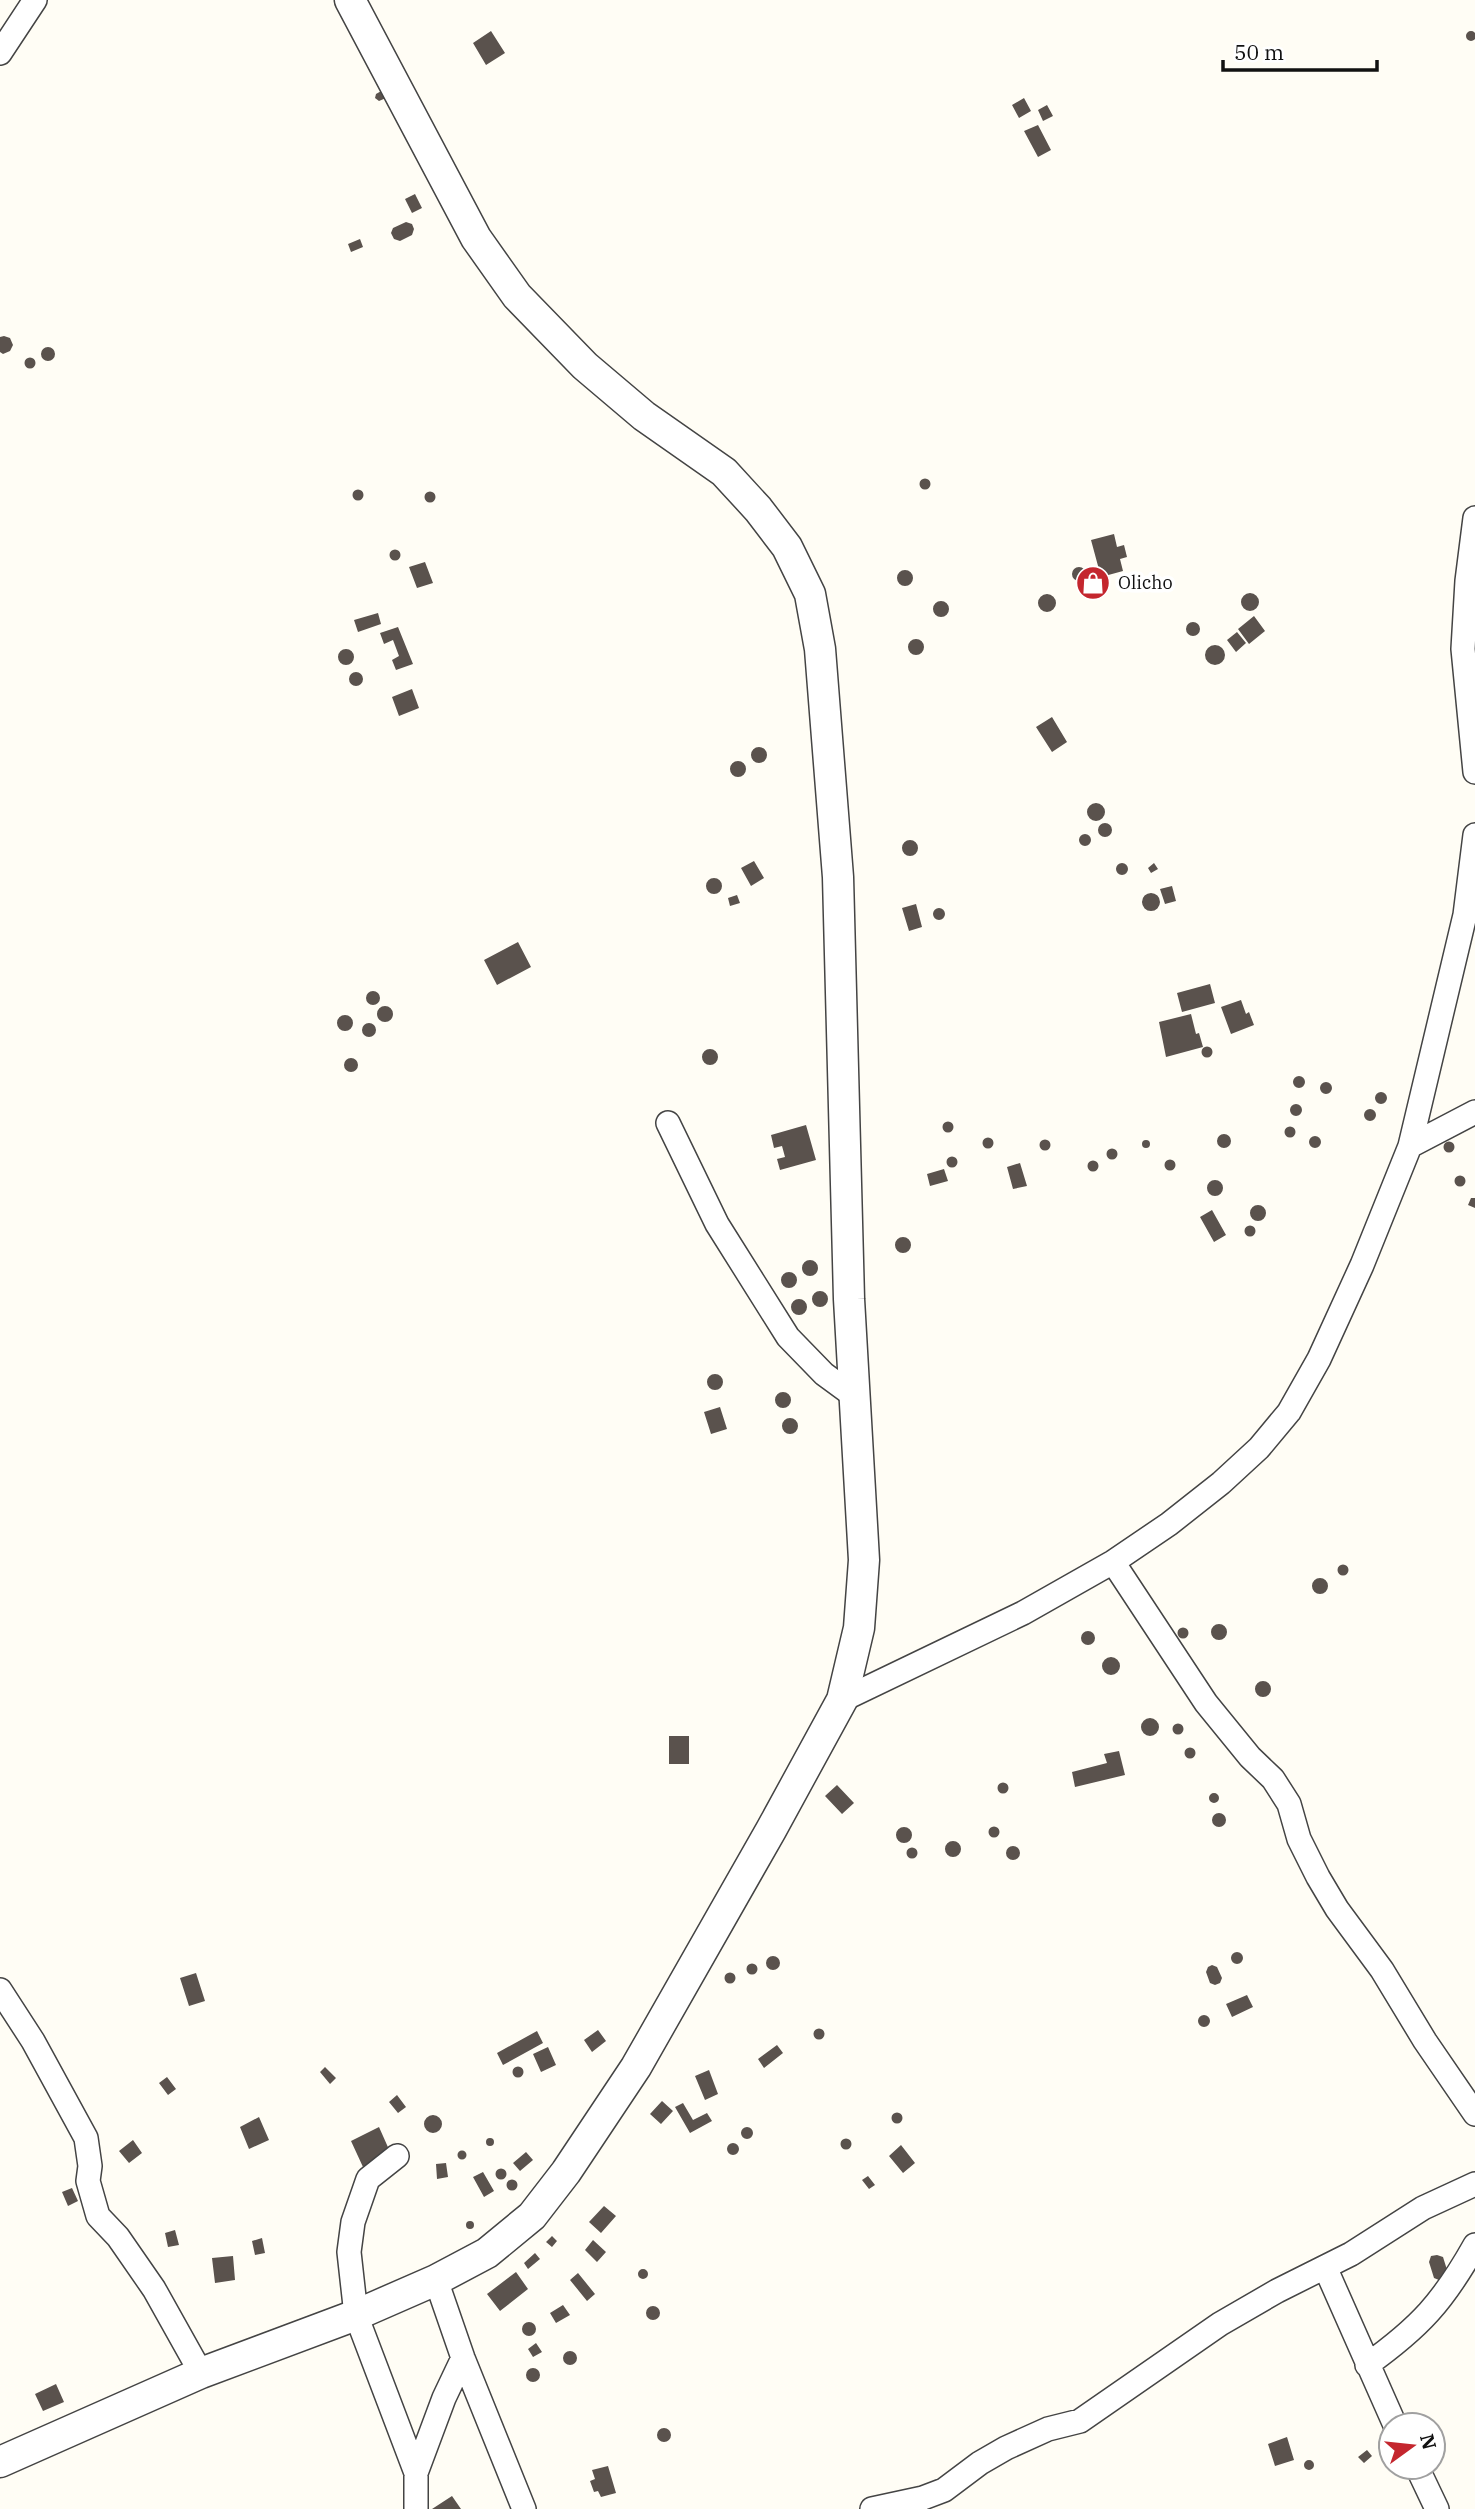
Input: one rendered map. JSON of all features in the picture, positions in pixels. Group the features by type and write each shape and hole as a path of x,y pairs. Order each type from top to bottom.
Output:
{"street":[{"path":"0,53 35,0"},
{"path":"0,2462 201,2373 356,2315 436,2280 487,2253 532,2216 566,2172 636,2067 758,1853 842,1700 859,1628 864,1560 854,1396 838,877 820,649 810,594 787,547 758,509 724,472 643,416 585,366 517,296 476,238 350,0"},
{"path":"1475,518 1467,581 1463,649 1475,772"},
{"path":"842,1700 1023,1613 1113,1562 1169,1524 1221,1483 1259,1448 1289,1412 1318,1359 1362,1265 1410,1146 1465,915 1475,835"},
{"path":"1410,1146 1475,1112"},
{"path":"668,1123 717,1224 788,1337 824,1374 854,1396"},
{"path":"1113,1562 1206,1703 1250,1758 1273,1779 1289,1804 1299,1839 1337,1909 1382,1970 1425,2041 1475,2114"},
{"path":"0,1990 33,2041 86,2138 90,2166 88,2181 98,2216 118,2237 154,2289 201,2373"},
{"path":"397,2156 368,2179 353,2222 349,2252 356,2315 416,2473"},
{"path":"872,2509 923,2498 944,2490 980,2463 1015,2444 1048,2429 1080,2421 1220,2324 1276,2291 1351,2254 1423,2208 1475,2184"},
{"path":"1367,2365 1404,2339 1434,2310 1475,2245"},
{"path":"1325,2267 1388,2411"},
{"path":"436,2280 463,2358 524,2509"},
{"path":"416,2509 416,2473 444,2398 463,2358"},
{"path":"1424,2481 1437,2509"}],"building":[{"path":"491,31 505,53 486,65 473,43"},
{"path":"1471,31 1476,36 1471,41 1466,36"},
{"path":"383,90 386,98 379,101 375,98 376,94"},
{"path":"1024,98 1031,111 1019,118 1012,105"},
{"path":"1047,105 1053,116 1043,121 1038,110"},
{"path":"1038,125 1051,150 1038,157 1024,131"},
{"path":"415,194 422,208 412,213 405,199"},
{"path":"406,222 412,224 412,235 400,241 394,239 391,233 393,228"},
{"path":"360,239 363,247 351,252 348,244"},
{"path":"0,337 10,338 13,345 10,351 3,354 0,352"},
{"path":"45,347 51,347 55,354 51,361 45,361 41,357 41,351"},
{"path":"30,358 34,359 34,367 30,368 26,367 25,363 26,359"},
{"path":"925,478 931,484 925,490 919,484"},
{"path":"358,490 362,491 362,499 358,500 354,499 353,495 354,491"},
{"path":"430,492 434,493 434,501 430,502 426,501 425,497 426,493"},
{"path":"1114,534 1117,547 1124,545 1127,557 1120,559 1123,571 1101,577 1091,540"},
{"path":"395,550 399,551 399,559 395,560 391,559 390,555 391,551"},
{"path":"425,562 433,583 417,588 409,567"},
{"path":"1079,567 1084,569 1084,579 1079,581 1074,579 1072,574 1074,569"},
{"path":"905,570 913,578 905,586 897,578"},
{"path":"1250,593 1256,596 1259,602 1256,608 1250,611 1244,608 1241,602 1244,596"},
{"path":"1047,594 1053,597 1056,603 1053,609 1047,612 1041,609 1038,603 1041,597"},
{"path":"941,601 949,609 941,617 933,609"},
{"path":"378,613 381,624 358,632 354,620"},
{"path":"1254,616 1265,631 1249,644 1238,629"},
{"path":"1193,622 1198,624 1198,634 1193,636 1188,634 1186,629 1188,624"},
{"path":"398,627 413,664 396,670 392,660 399,656 393,640 384,644 380,633"},
{"path":"1237,632 1246,643 1236,652 1227,640"},
{"path":"916,639 924,647 916,655 908,647"},
{"path":"1211,645 1219,645 1225,655 1219,665 1211,665 1205,659 1205,651"},
{"path":"346,649 354,657 346,665 338,657"},
{"path":"356,672 361,674 361,684 356,686 351,684 349,679 351,674"},
{"path":"412,689 419,708 399,716 392,697"},
{"path":"1052,717 1067,742 1052,752 1036,727"},
{"path":"759,747 767,755 759,763 751,755"},
{"path":"738,761 746,769 738,777 730,769"},
{"path":"1096,803 1102,806 1105,812 1102,818 1096,821 1090,818 1087,812 1090,806"},
{"path":"1102,823 1108,823 1112,830 1108,837 1102,837 1098,833 1098,827"},
{"path":"1085,834 1091,840 1085,846 1079,840"},
{"path":"910,840 918,848 910,856 902,848"},
{"path":"754,861 764,878 751,886 741,868"},
{"path":"1122,863 1128,869 1122,875 1116,869"},
{"path":"1154,863 1158,869 1151,873 1148,868"},
{"path":"714,878 722,886 714,894 706,886"},
{"path":"1172,886 1176,901 1165,904 1160,889"},
{"path":"1151,893 1157,896 1160,902 1157,908 1151,911 1145,908 1142,902 1145,896"},
{"path":"737,895 740,903 730,906 728,898"},
{"path":"916,904 922,927 909,931 902,908"},
{"path":"939,908 945,914 939,920 933,914"},
{"path":"518,942 531,967 497,985 484,960"},
{"path":"1210,984 1215,1003 1182,1012 1177,993"},
{"path":"373,991 378,993 378,1003 373,1005 368,1003 366,998 368,993"},
{"path":"1241,1000 1254,1025 1231,1034 1221,1007"},
{"path":"385,1006 391,1008 391,1020 385,1022 379,1020 377,1014 379,1008"},
{"path":"1191,1014 1196,1034 1199,1033 1203,1047 1166,1057 1159,1022"},
{"path":"342,1015 348,1015 353,1023 351,1029 342,1031 337,1026 337,1020"},
{"path":"369,1023 374,1025 374,1035 369,1037 364,1035 362,1030 364,1025"},
{"path":"1207,1047 1211,1048 1211,1056 1207,1057 1203,1056 1202,1052 1203,1048"},
{"path":"710,1049 718,1057 710,1065 702,1057"},
{"path":"351,1058 356,1060 356,1070 351,1072 346,1070 344,1065 346,1060"},
{"path":"1299,1076 1305,1082 1299,1088 1293,1082"},
{"path":"1326,1082 1332,1088 1326,1094 1320,1088"},
{"path":"1381,1092 1387,1098 1381,1104 1375,1098"},
{"path":"1296,1104 1302,1110 1296,1116 1290,1110"},
{"path":"1370,1109 1376,1115 1370,1121 1364,1115"},
{"path":"948,1122 952,1123 952,1131 948,1132 944,1131 943,1127 944,1123"},
{"path":"806,1125 816,1160 780,1170 777,1159 785,1157 782,1146 774,1148 771,1135"},
{"path":"1290,1127 1294,1128 1294,1136 1290,1137 1286,1136 1285,1132 1286,1128"},
{"path":"1221,1134 1227,1134 1231,1141 1227,1148 1221,1148 1217,1144 1217,1138"},
{"path":"1315,1136 1321,1142 1315,1148 1309,1142"},
{"path":"988,1138 992,1139 992,1147 988,1148 984,1147 983,1143 984,1139"},
{"path":"1045,1140 1049,1141 1049,1149 1045,1150 1041,1149 1040,1145 1041,1141"},
{"path":"1146,1140 1150,1144 1146,1148 1142,1144"},
{"path":"1449,1142 1453,1143 1453,1151 1449,1152 1445,1151 1444,1147 1445,1143"},
{"path":"1112,1149 1116,1150 1116,1158 1112,1159 1108,1158 1107,1154 1108,1150"},
{"path":"952,1157 956,1158 956,1166 952,1167 948,1166 947,1162 948,1158"},
{"path":"1170,1160 1174,1161 1174,1169 1170,1170 1166,1169 1165,1165 1166,1161"},
{"path":"1093,1161 1097,1162 1097,1170 1093,1171 1089,1170 1088,1166 1089,1162"},
{"path":"1020,1163 1027,1186 1013,1189 1007,1167"},
{"path":"944,1169 948,1181 930,1186 927,1174"},
{"path":"1460,1176 1464,1177 1464,1185 1460,1186 1456,1185 1455,1181 1456,1177"},
{"path":"1215,1180 1223,1188 1215,1196 1207,1188"},
{"path":"1471,1198 1475,1198 1475,1208 1468,1205"},
{"path":"1258,1205 1266,1213 1258,1221 1250,1213"},
{"path":"1212,1210 1226,1235 1214,1242 1200,1217"},
{"path":"1250,1226 1254,1227 1254,1235 1250,1236 1246,1235 1245,1231 1246,1227"},
{"path":"903,1237 911,1245 903,1253 895,1245"},
{"path":"810,1260 818,1268 810,1276 802,1268"},
{"path":"789,1272 797,1280 789,1288 781,1280"},
{"path":"820,1291 828,1299 820,1307 812,1299"},
{"path":"799,1299 807,1307 799,1315 791,1307"},
{"path":"715,1374 723,1382 715,1390 707,1382"},
{"path":"783,1392 791,1400 783,1408 775,1400"},
{"path":"720,1407 727,1429 711,1434 704,1412"},
{"path":"790,1418 798,1426 790,1434 782,1426"},
{"path":"1343,1564 1349,1570 1343,1576 1337,1570"},
{"path":"1320,1578 1328,1586 1320,1594 1312,1586"},
{"path":"1219,1624 1225,1626 1225,1638 1219,1640 1213,1638 1211,1632 1213,1626"},
{"path":"1183,1627 1189,1633 1183,1639 1177,1633"},
{"path":"1088,1631 1093,1633 1093,1643 1088,1645 1083,1643 1081,1638 1083,1633"},
{"path":"1107,1657 1115,1657 1120,1666 1118,1673 1107,1675 1102,1670 1102,1662"},
{"path":"1263,1681 1269,1683 1269,1695 1263,1697 1257,1695 1255,1689 1257,1683"},
{"path":"1150,1718 1156,1721 1159,1727 1156,1733 1150,1736 1144,1733 1141,1727 1144,1721"},
{"path":"1178,1723 1184,1729 1178,1735 1172,1729"},
{"path":"669,1736 689,1736 689,1764 669,1764"},
{"path":"1190,1747 1196,1753 1190,1759 1184,1753"},
{"path":"1119,1751 1125,1775 1075,1787 1072,1772 1107,1763 1104,1754"},
{"path":"1003,1782 1009,1788 1003,1794 997,1788"},
{"path":"837,1785 854,1803 842,1814 825,1796"},
{"path":"1214,1793 1218,1794 1218,1802 1214,1803 1210,1802 1209,1798 1210,1794"},
{"path":"1219,1813 1224,1815 1224,1825 1219,1827 1214,1825 1212,1820 1214,1815"},
{"path":"994,1826 1000,1832 994,1838 988,1832"},
{"path":"904,1827 912,1835 904,1843 896,1835"},
{"path":"953,1841 959,1843 959,1855 953,1857 947,1855 945,1849 947,1843"},
{"path":"1010,1846 1016,1846 1020,1853 1016,1860 1010,1860 1006,1856 1006,1850"},
{"path":"912,1847 918,1853 912,1859 906,1853"},
{"path":"1232,1953 1242,1953 1242,1963 1232,1963"},
{"path":"770,1956 776,1956 780,1963 776,1970 770,1970 766,1966 766,1960"},
{"path":"752,1963 758,1969 752,1975 746,1969"},
{"path":"1212,1965 1217,1967 1222,1978 1220,1983 1215,1985 1210,1983 1206,1972"},
{"path":"730,1972 736,1978 730,1984 724,1978"},
{"path":"196,1973 205,2001 189,2006 180,1978"},
{"path":"1247,1995 1253,2007 1232,2017 1226,2004"},
{"path":"1199,2016 1209,2016 1209,2026 1199,2026"},
{"path":"819,2028 825,2034 819,2040 813,2034"},
{"path":"598,2030 606,2041 592,2052 584,2040"},
{"path":"537,2031 543,2043 503,2065 497,2053"},
{"path":"777,2045 783,2053 764,2068 758,2059"},
{"path":"548,2047 556,2065 541,2072 533,2054"},
{"path":"518,2066 524,2072 518,2078 512,2072"},
{"path":"325,2067 336,2078 330,2084 320,2072"},
{"path":"709,2070 718,2094 705,2100 695,2076"},
{"path":"167,2077 176,2089 168,2095 159,2083"},
{"path":"397,2095 406,2107 398,2113 389,2102"},
{"path":"662,2101 673,2111 661,2124 650,2114"},
{"path":"683,2103 693,2120 707,2113 712,2121 690,2133 675,2107"},
{"path":"897,2112 903,2118 897,2124 891,2118"},
{"path":"433,2115 439,2118 442,2124 439,2130 433,2133 427,2130 424,2124 427,2118"},
{"path":"259,2117 269,2140 249,2149 240,2127"},
{"path":"379,2127 391,2154 363,2167 351,2141"},
{"path":"747,2127 753,2133 747,2139 741,2133"},
{"path":"490,2138 494,2142 490,2146 486,2142"},
{"path":"846,2138 852,2144 846,2150 840,2144"},
{"path":"133,2140 142,2153 129,2163 119,2151"},
{"path":"733,2143 739,2149 733,2155 727,2149"},
{"path":"901,2145 915,2163 903,2173 889,2156"},
{"path":"462,2150 467,2155 462,2160 457,2155"},
{"path":"526,2152 533,2160 520,2171 513,2163"},
{"path":"446,2163 448,2177 437,2179 436,2164"},
{"path":"501,2168 507,2174 501,2180 495,2174"},
{"path":"483,2172 494,2191 484,2197 473,2177"},
{"path":"868,2176 875,2185 869,2189 862,2180"},
{"path":"512,2179 518,2185 512,2191 506,2185"},
{"path":"72,2188 78,2201 68,2206 62,2192"},
{"path":"604,2206 616,2216 601,2233 589,2222"},
{"path":"470,2221 474,2225 470,2229 466,2225"},
{"path":"175,2230 179,2245 168,2247 165,2233"},
{"path":"552,2236 557,2241 552,2247 546,2242"},
{"path":"262,2238 265,2253 255,2255 252,2241"},
{"path":"593,2240 606,2252 597,2262 585,2250"},
{"path":"535,2253 540,2259 528,2269 524,2263"},
{"path":"233,2256 235,2280 215,2283 212,2258"},
{"path":"1431,2256 1443,2257 1448,2273 1445,2278 1439,2280 1434,2278 1429,2262"},
{"path":"643,2269 648,2274 643,2279 638,2274"},
{"path":"516,2272 528,2289 500,2311 487,2294"},
{"path":"578,2273 595,2294 587,2301 570,2280"},
{"path":"563,2305 570,2315 556,2323 550,2313"},
{"path":"653,2306 658,2308 658,2318 653,2320 648,2318 646,2313 648,2308"},
{"path":"529,2322 534,2324 534,2334 529,2336 524,2334 522,2329 524,2324"},
{"path":"536,2343 542,2352 533,2357 528,2349"},
{"path":"570,2351 575,2353 575,2363 570,2365 565,2363 563,2358 565,2353"},
{"path":"533,2368 538,2370 538,2380 533,2382 528,2380 526,2375 528,2370"},
{"path":"56,2384 64,2402 43,2411 35,2394"},
{"path":"664,2428 669,2430 669,2440 664,2442 659,2440 657,2435 659,2430"},
{"path":"1287,2437 1294,2460 1275,2466 1268,2444"},
{"path":"1367,2450 1372,2456 1364,2463 1358,2457"},
{"path":"1309,2460 1313,2461 1313,2469 1309,2470 1305,2469 1304,2465 1305,2461"},
{"path":"608,2466 616,2493 601,2497 598,2491 594,2492 590,2481 595,2479 592,2470"},
{"path":"452,2496 461,2509 432,2509"}],"place":[{"name":"Olicho","path":"1093,583"}]}
